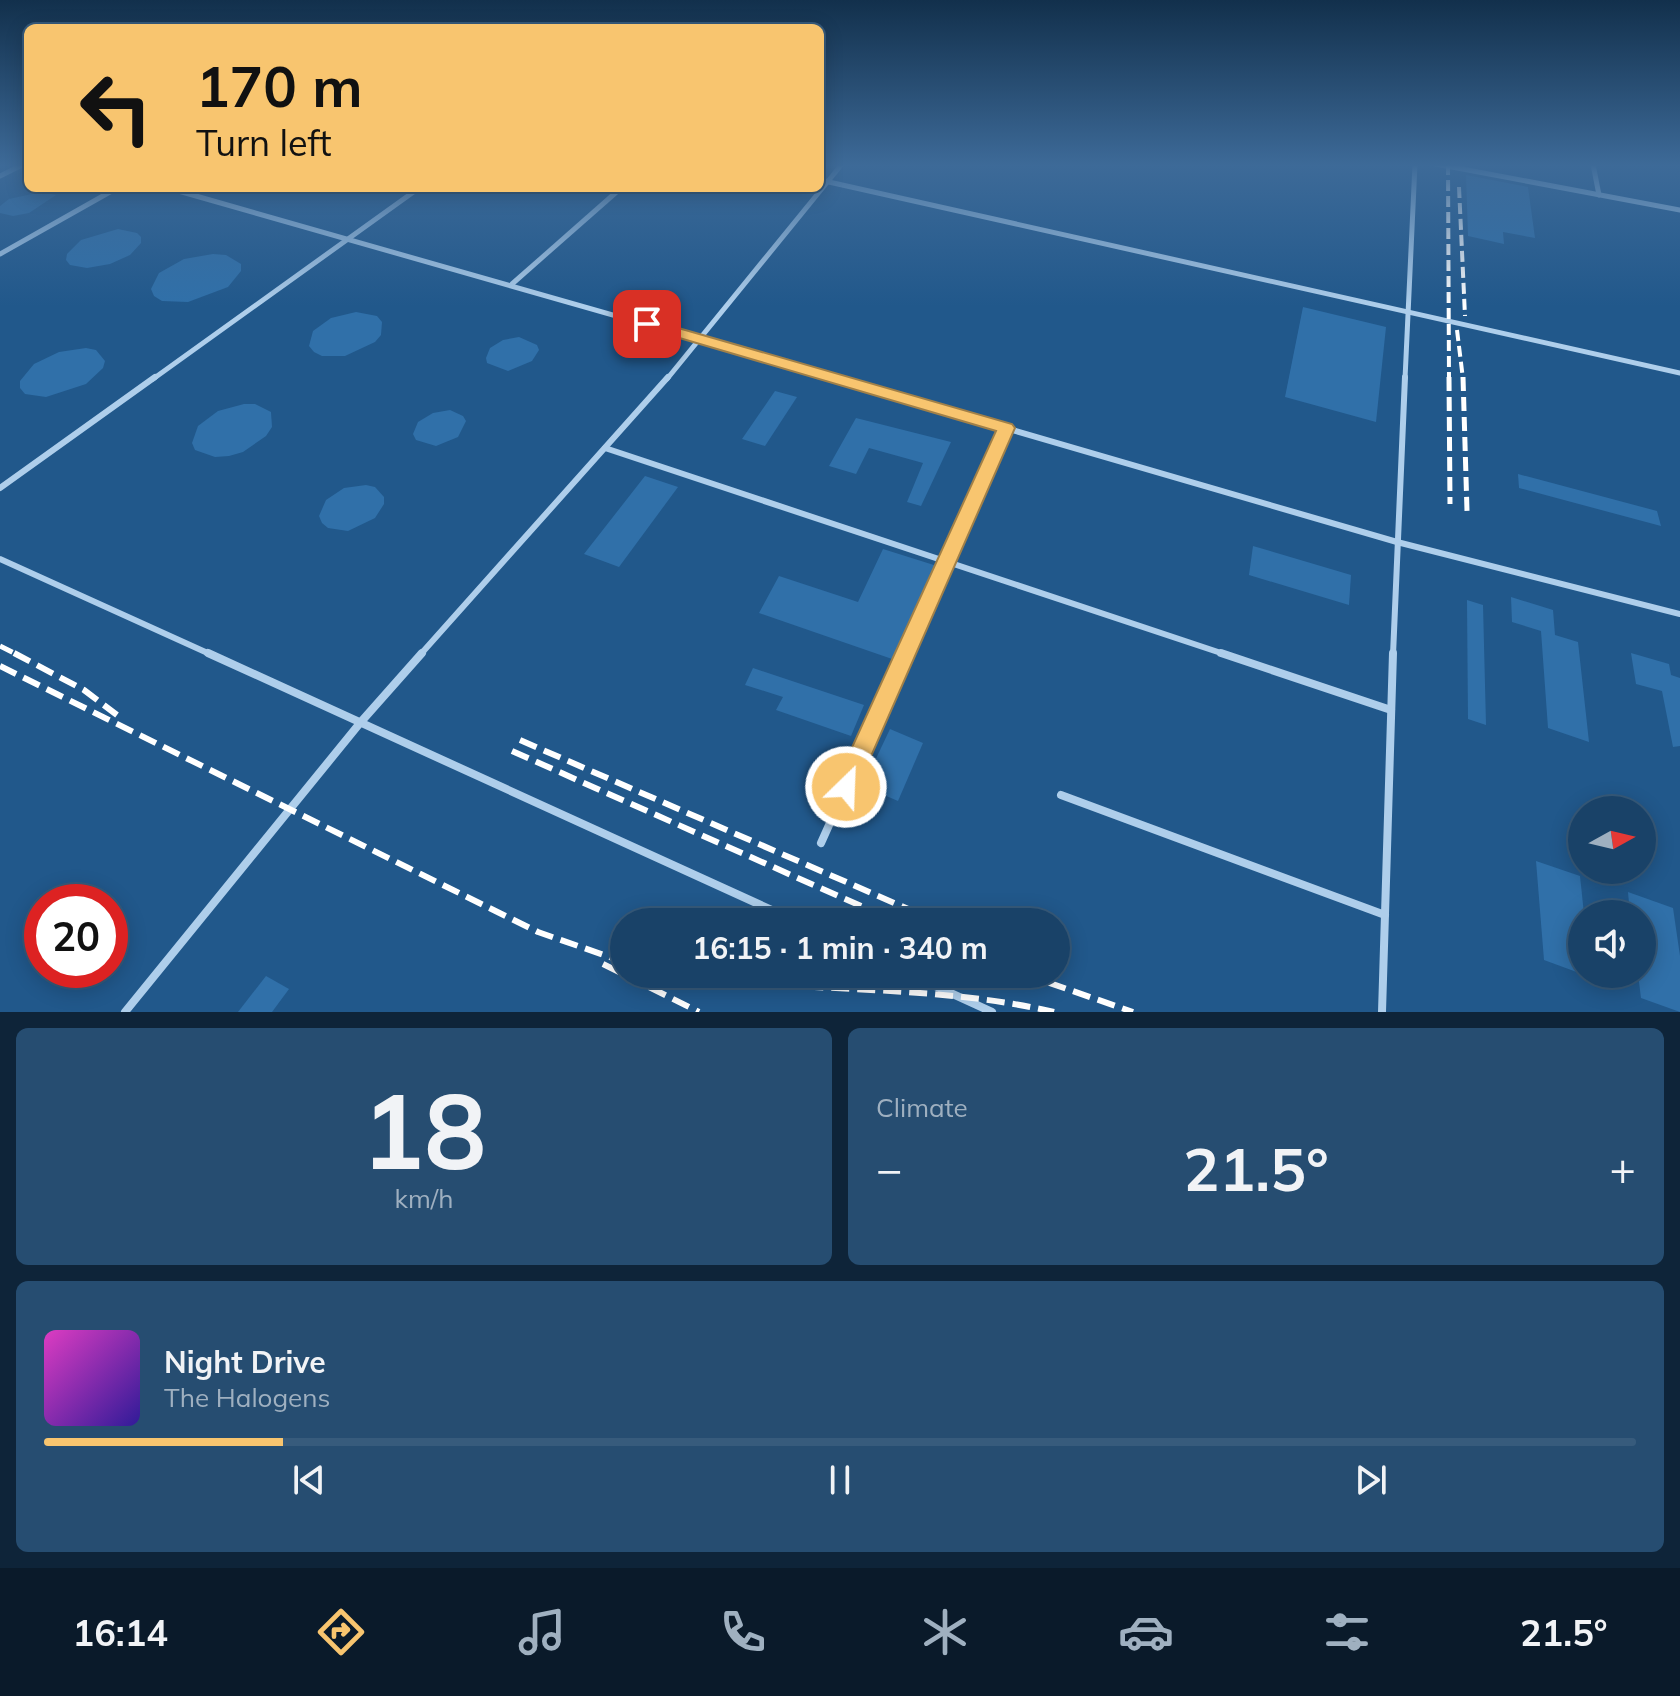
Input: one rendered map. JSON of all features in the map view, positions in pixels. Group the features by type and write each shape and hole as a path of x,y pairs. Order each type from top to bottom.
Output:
{"lane":[{"path":"0,254 76,211"},
{"path":"246,211 512,284 1397,542 1680,614"},
{"path":"0,488 387,211"},
{"path":"512,284 595,211"},
{"path":"125,1012 360,723 702,339 803,211"},
{"path":"961,211 1680,373"},
{"path":"1382,1012 1397,542 1413,211"},
{"path":"821,843 1006,428"},
{"path":"605,448 1391,710"},
{"path":"0,559 360,723 460,764 768,908"},
{"path":"1061,795 1385,915"},
{"path":"940,988 992,1012"}],"building":[{"path":"0,211 32,211 13,216"},
{"path":"1467,211 1531,211 1535,238 1503,232 1504,244 1468,236"},
{"path":"118,229 137,233 141,237 141,243 130,255 110,264 87,268 70,265 66,260 67,254 81,240"},
{"path":"226,255 241,264 241,271 228,287 188,302 162,301 154,296 151,289 159,273 184,259"},
{"path":"1303,307 1386,327 1376,422 1285,397"},
{"path":"356,312 377,316 382,322 381,335 375,342 345,356 322,356 309,346 313,331 331,318"},
{"path":"519,337 537,345 539,350 532,361 508,371 487,363 490,348 503,340"},
{"path":"86,348 96,350 105,361 103,368 86,384 46,397 25,394 20,388 20,381 34,364 59,352"},
{"path":"775,391 797,397 765,446 742,439"},
{"path":"255,404 271,412 272,427 266,436 243,452 229,456 215,457 195,450 192,443 198,426 218,411"},
{"path":"450,410 463,416 466,421 458,437 436,446 416,440 413,434 418,422 433,413"},
{"path":"856,418 951,442 921,506 907,502 923,463 869,448 856,474 829,466"},
{"path":"1518,474 1657,511 1661,526 1519,488"},
{"path":"645,476 678,487 619,567 584,554"},
{"path":"375,487 384,497 384,504 375,518 348,531 328,528 322,523 319,516 326,500 344,488"},
{"path":"1253,546 1351,575 1349,605 1249,575"},
{"path":"883,549 937,566 895,660 759,613 779,576 858,602"},
{"path":"1511,597 1553,610 1555,635 1578,642 1589,742 1548,728 1541,631 1512,622"},
{"path":"1467,600 1483,605 1486,725 1468,719"},
{"path":"1631,653 1669,664 1671,675 1680,678 1680,746 1673,747 1662,691 1636,684"},
{"path":"753,668 864,705 851,736 776,710 783,697 745,685"},
{"path":"890,729 923,743 898,801 863,786"},
{"path":"1536,861 1568,872 1568,884 1581,884 1583,900 1568,900 1568,969 1544,960"},
{"path":"1628,892 1650,900 1629,900"},
{"path":"1656,902 1673,908 1680,956 1680,1012 1641,998 1640,988 1656,988"},
{"path":"266,976 289,989 272,1012 238,1012"}],"railway":[{"path":"1448,211 1449,379"},
{"path":"1460,211 1465,316"},
{"path":"1457,330 1463,379"},
{"path":"1449,377 1450,504"},
{"path":"1463,377 1467,511"},
{"path":"0,646 14,653"},
{"path":"14,653 18,655"},
{"path":"14,653 84,690 117,715"},
{"path":"0,666 538,932 610,957"},
{"path":"520,740 906,908"},
{"path":"512,751 865,908"},
{"path":"603,964 699,1012"},
{"path":"834,988 960,997 1054,1012"},
{"path":"1064,988 1133,1012"}],"route":[{"path":"647,324 1006,428 846,787"}]}
